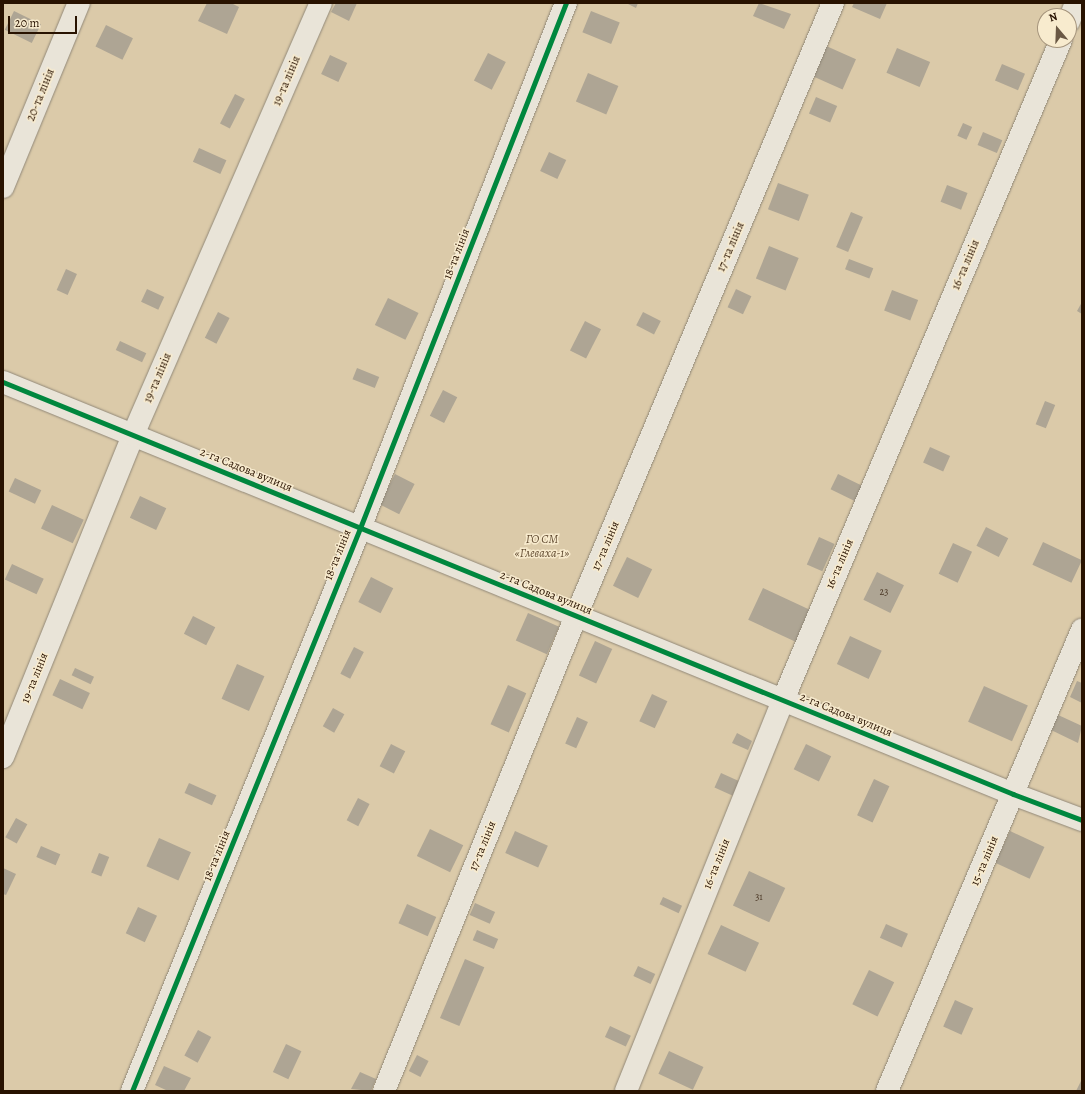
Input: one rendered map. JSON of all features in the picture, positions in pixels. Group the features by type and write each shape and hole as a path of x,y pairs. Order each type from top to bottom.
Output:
{"street":[{"name":"20-та лінія","path":"3,187 79,3"},
{"name":"19-та лінія","path":"3,757 133,435 321,3"},
{"name":"18-та лінія","path":"132,1091 360,528 566,3"},
{"name":"17-та лінія","path":"384,1091 576,616 832,3"},
{"name":"16-та лінія","path":"626,1091 783,700 1058,48"},
{"name":"2-га Садова вулиця","path":"3,382 1013,794 1082,820"},
{"name":"15-та лінія","path":"887,1091 1082,630"}],"green space":[{"name":"ГО СМ «Глеваха-1»","path":"3,3 1082,3 1082,1091 3,1091"}],"building":[{"path":"207,3 231,3 239,7 227,34 198,21"},
{"path":"336,3 357,3 349,21 331,12"},
{"path":"626,3 638,3 636,8"},
{"path":"759,3 791,14 784,29 753,16"},
{"path":"854,3 887,3 880,19 852,7"},
{"path":"14,11 41,24 32,43 5,30"},
{"path":"591,11 620,23 611,44 582,32"},
{"path":"106,25 133,38 122,60 95,47"},
{"path":"824,45 856,59 843,89 811,75"},
{"path":"897,48 930,62 920,87 886,73"},
{"path":"488,53 506,62 492,90 474,81"},
{"path":"330,55 347,63 338,82 321,74"},
{"path":"1002,64 1025,74 1018,90 995,81"},
{"path":"588,73 618,86 606,114 576,102"},
{"path":"235,94 245,99 230,128 220,123"},
{"path":"816,97 837,106 830,123 809,114"},
{"path":"963,123 972,127 966,140 957,136"},
{"path":"983,132 1002,140 997,153 978,145"},
{"path":"199,148 226,160 220,174 193,162"},
{"path":"549,152 566,160 557,179 540,171"},
{"path":"778,183 809,195 799,221 768,209"},
{"path":"947,185 968,193 961,210 941,202"},
{"path":"851,212 863,217 848,252 836,247"},
{"path":"769,246 799,258 786,290 756,278"},
{"path":"849,259 873,268 869,279 845,269"},
{"path":"66,269 77,274 68,295 57,290"},
{"path":"147,289 164,297 158,310 141,302"},
{"path":"736,289 751,296 743,314 728,307"},
{"path":"892,290 918,300 910,321 884,311"},
{"path":"388,298 419,313 405,340 375,325"},
{"path":"1082,302 1082,314 1077,311"},
{"path":"218,312 230,318 216,344 205,338"},
{"path":"643,312 661,321 654,334 636,325"},
{"path":"585,321 601,329 586,359 570,350"},
{"path":"120,341 146,353 142,362 116,350"},
{"path":"357,368 379,377 375,388 353,379"},
{"path":"443,390 457,397 444,423 430,416"},
{"path":"1045,401 1055,405 1046,428 1036,424"},
{"path":"930,447 950,456 943,471 923,463"},
{"path":"395,474 415,484 399,514 380,504"},
{"path":"838,474 863,486 856,502 831,489"},
{"path":"15,478 41,490 35,504 9,492"},
{"path":"140,496 166,508 156,530 130,518"},
{"path":"52,505 84,520 73,543 41,529"},
{"path":"986,527 1008,538 999,557 976,546"},
{"path":"819,537 835,544 822,571 807,564"},
{"path":"1043,542 1082,560 1071,583 1032,565"},
{"path":"953,543 972,552 958,583 939,574"},
{"path":"627,557 652,569 638,598 613,586"},
{"path":"12,564 44,579 37,594 5,579"},
{"path":"877,572 904,585 890,613 863,600"},
{"path":"371,577 393,588 381,613 358,602"},
{"path":"763,588 812,611 797,643 748,620"},
{"path":"528,613 559,627 547,654 516,640"},
{"path":"193,616 215,627 206,645 184,634"},
{"path":"850,636 882,651 869,679 837,664"},
{"path":"595,641 612,649 596,683 579,675"},
{"path":"354,647 364,652 350,679 340,674"},
{"path":"237,664 264,676 249,711 222,699"},
{"path":"75,668 94,677 91,684 72,675"},
{"path":"60,679 90,693 82,709 52,695"},
{"path":"1077,681 1082,683 1082,703 1070,697"},
{"path":"508,685 526,693 509,732 491,724"},
{"path":"984,686 1028,706 1012,741 968,722"},
{"path":"652,694 667,701 655,728 639,721"},
{"path":"333,708 344,714 334,733 323,726"},
{"path":"1056,714 1082,726 1078,743 1049,729"},
{"path":"577,717 588,722 576,748 565,743"},
{"path":"737,733 752,741 748,750 732,743"},
{"path":"391,744 405,751 394,774 380,766"},
{"path":"806,744 831,756 819,781 794,769"},
{"path":"721,773 739,781 733,796 714,788"},
{"path":"874,779 889,786 873,822 857,815"},
{"path":"189,783 216,795 212,805 185,793"},
{"path":"358,798 370,804 358,826 347,820"},
{"path":"16,818 27,824 17,844 5,837"},
{"path":"430,829 463,845 450,872 417,856"},
{"path":"515,831 548,846 538,868 505,853"},
{"path":"1010,831 1044,847 1030,879 995,863"},
{"path":"159,838 191,852 178,881 146,866"},
{"path":"41,846 60,854 56,865 36,857"},
{"path":"99,853 109,857 101,877 91,872"},
{"path":"3,868 16,874 6,895 3,894"},
{"path":"749,871 785,888 769,922 733,905"},
{"path":"663,897 682,906 679,913 660,904"},
{"path":"475,903 495,912 490,924 470,915"},
{"path":"407,904 436,917 428,936 398,923"},
{"path":"138,907 157,916 145,942 126,933"},
{"path":"886,924 908,934 902,947 880,938"},
{"path":"721,925 759,943 746,972 707,954"},
{"path":"477,930 498,939 494,949 473,940"},
{"path":"465,959 484,967 459,1026 440,1018"},
{"path":"638,966 655,974 651,984 633,976"},
{"path":"869,970 894,982 878,1016 852,1004"},
{"path":"955,1000 973,1008 961,1035 943,1026"},
{"path":"610,1026 631,1036 626,1047 605,1037"},
{"path":"198,1030 211,1037 198,1063 184,1056"},
{"path":"286,1044 301,1051 288,1079 273,1072"},
{"path":"669,1051 703,1067 693,1090 658,1074"},
{"path":"417,1055 429,1061 420,1077 409,1071"},
{"path":"164,1066 191,1078 184,1091 168,1091 155,1085"},
{"path":"360,1072 376,1079 371,1091 351,1089"},
{"path":"1082,1079 1082,1091 1076,1091"}],"cycle path":[{"path":"132,1091 360,528 566,3"},
{"path":"3,382 1013,794 1082,820"}]}
